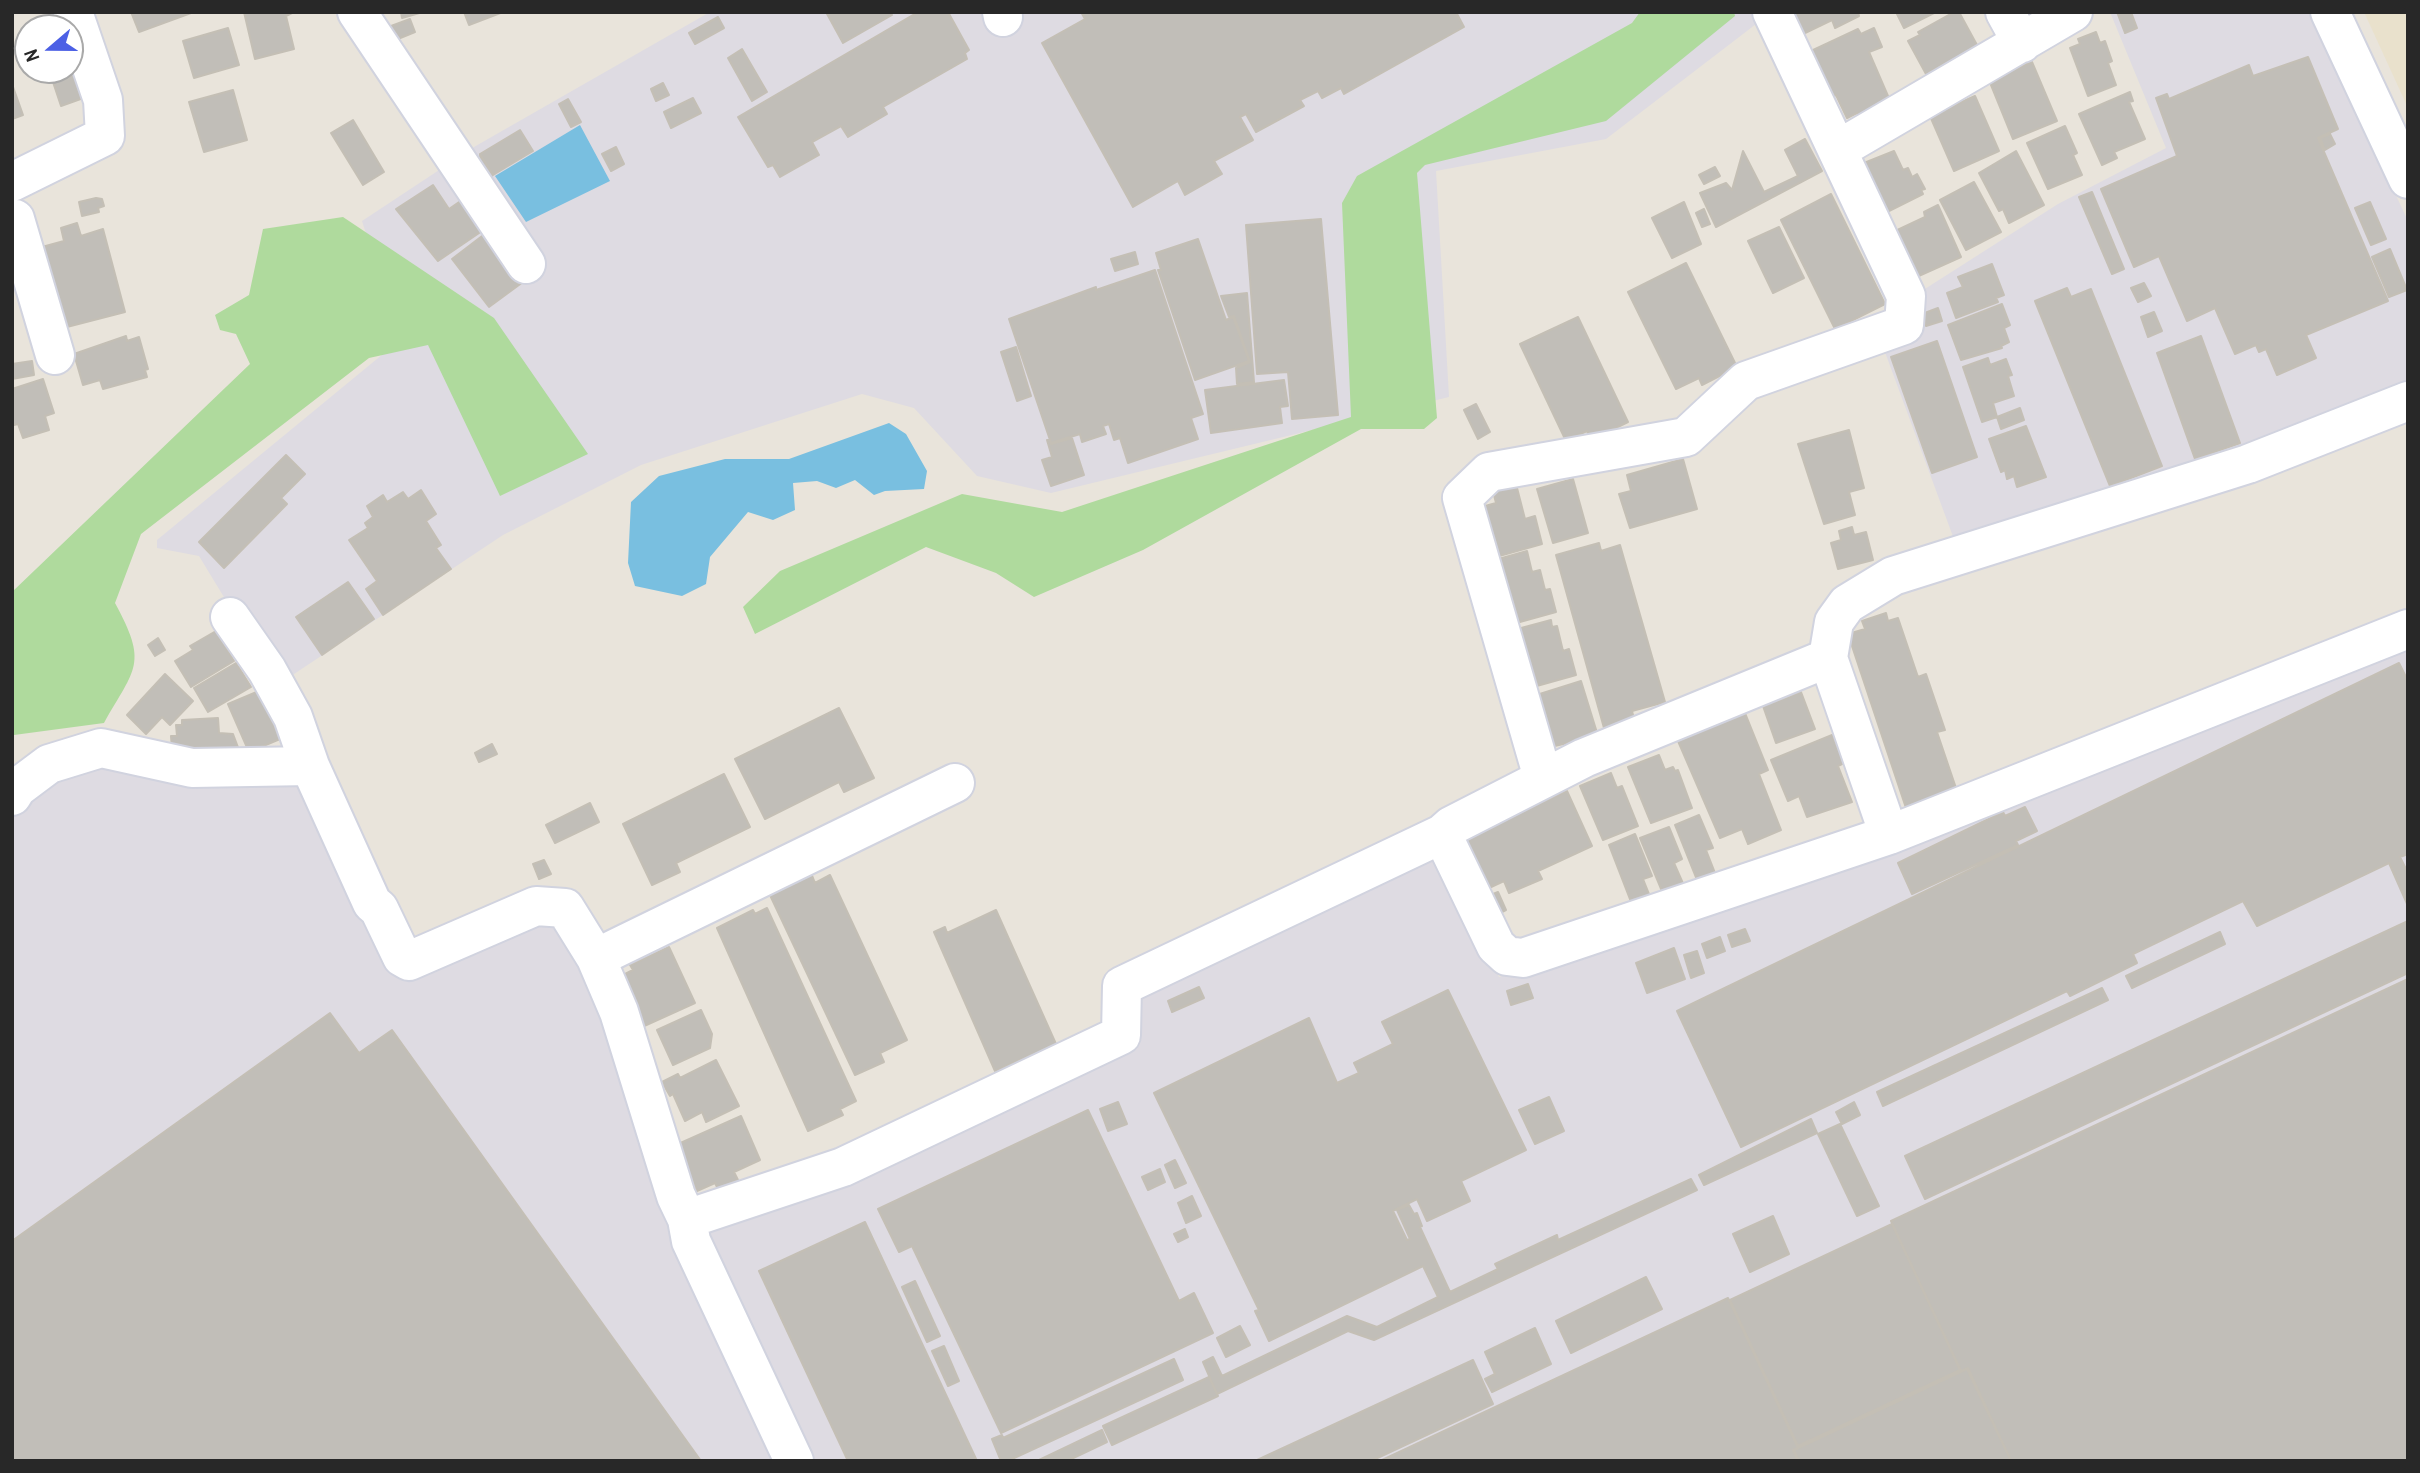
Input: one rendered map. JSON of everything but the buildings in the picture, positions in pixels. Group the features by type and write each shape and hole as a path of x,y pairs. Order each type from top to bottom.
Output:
{"street":[{"path":"55,355 13,204 105,136 103,100 73,12"},
{"path":"357,12 527,264"},
{"path":"1543,778 1462,498 1489,472 1686,437 1746,381 1904,325 1906,296 1839,149 1772,12"},
{"path":"1839,149 2013,28 2073,12"},
{"path":"2330,12 2408,179"},
{"path":"1889,835 1828,658 1834,622 1847,604 1893,576 2248,464 2408,401"},
{"path":"230,617 267,670 293,717 310,766 372,903 379,909 402,957 409,961 537,906 565,908 596,958 618,1012 677,1196 687,1219 691,1241 794,1461"},
{"path":"1442,834 1496,946 1507,956 1523,958 1889,835 2408,629"},
{"path":"687,1219 843,1167 1121,1035 1122,986 1442,834 1451,825 1543,778 1828,658"},
{"path":"12,796 17,788 49,764 101,748 192,768 310,766"},
{"path":"596,958 955,783"}],"shaded area":[{"path":"710,12 1756,12 1760,21 1606,139 1436,171 1449,397 1051,493 977,476 914,408 862,394 641,465 503,535 282,682 233,612 199,556 157,548 157,540 400,340 362,221 474,147"},
{"path":"2110,12 2310,12 2408,221 2408,387 2181,470 1955,542 1882,344 1917,294 2058,204 2166,148"},
{"path":"2364,12 2408,12 2408,108"},
{"path":"2408,639 2408,1461 807,1461 705,1241 713,1222 856,1176 1132,1005 1145,988 1428,852 1445,860 1499,977 1894,848"},
{"path":"71,765 294,777 405,974 540,916 562,922 780,1461 12,1461 12,818 29,791"}],"green space":[{"path":"1640,12 1734,12 1735,16 1606,121 1425,165 1417,173 1437,418 1424,429 1361,429 1143,550 1034,597 996,573 926,547 755,634 743,607 780,571 962,494 1062,512 1351,417 1342,203 1357,176 1632,23"},
{"path":"343,217 494,318 588,454 500,496 428,345 369,358 141,534 115,603 132,640 134,665 124,689 104,723 14,735 12,592 250,364 236,334 220,330 215,315 249,295 263,229"}],"water":[{"path":"580,125 610,181 526,222 495,176"},
{"path":"889,423 906,434 927,471 924,489 885,491 874,495 855,480 836,488 817,481 793,483 795,510 773,520 748,512 710,557 706,584 682,596 635,586 628,563 631,502 659,476 725,459 789,459"}]}
